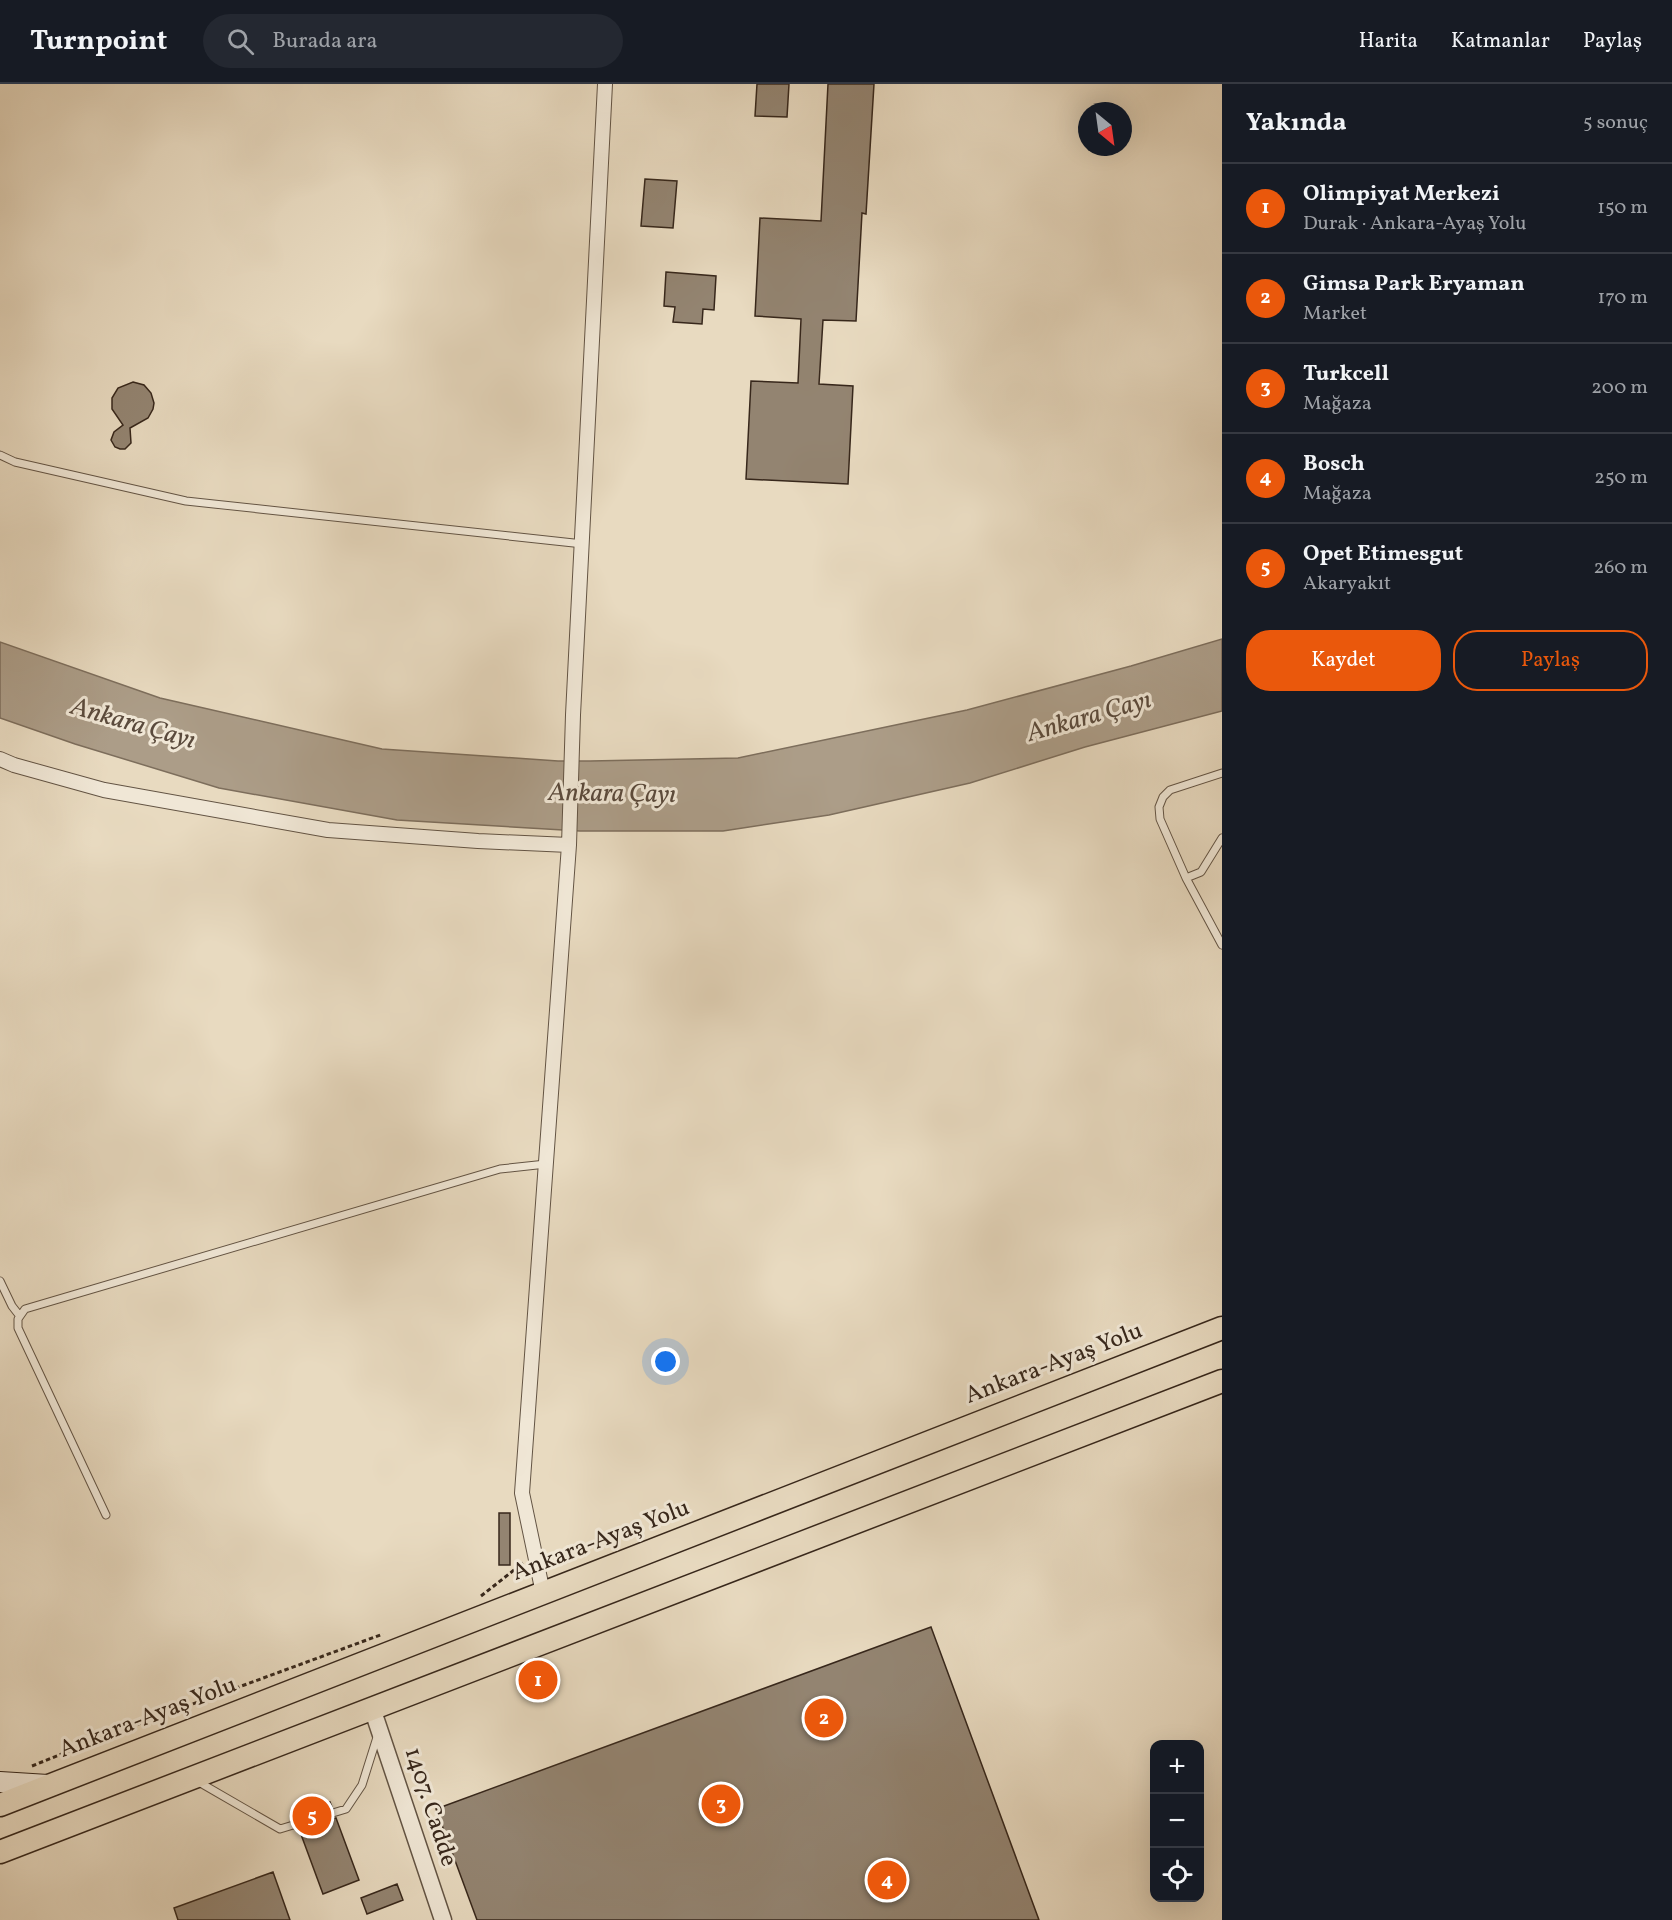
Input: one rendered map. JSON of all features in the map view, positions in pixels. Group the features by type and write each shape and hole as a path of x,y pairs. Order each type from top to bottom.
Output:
{"highway":[{"name":"Ankara-Ayaş Yolu","path":"0,1805 1222,1328"},
{"path":"0,1852 1222,1381"}],"main road":[{"path":"0,1782 51,1785"}],"street":[{"path":"543,1593 522,1492 569,846 573,715 605,84"},
{"path":"0,759 104,790 328,830 569,846"},
{"name":"1407. Cadde","path":"372,1708 442,1920"}],"lane":[{"path":"0,455 15,462 186,501 583,544"},
{"path":"1222,772 1170,790 1163,797 1159,807 1160,819 1186,878 1222,945"},
{"path":"1186,878 1201,872 1222,838"},
{"path":"19,1315 28,1307 489,1172 525,1165 546,1164"},
{"path":"0,1281 19,1315 18,1328 106,1515"},
{"path":"192,1778 280,1829 346,1809 362,1785 379,1730"}],"path":[{"path":"472,1600 482,1596 534,1553"},
{"path":"23,1770 111,1734 391,1631"}],"water":[{"name":"Ankara Çayı","path":"1222,639 1222,711 1085,747 970,783 829,815 723,831 580,831 397,820 219,788 75,744 0,718 0,642 160,698 382,749 558,761 738,758 967,710"}],"building":[{"path":"757,84 789,84 787,117 755,116"},
{"path":"828,84 874,84 866,214 862,213 856,321 823,320 819,384 853,386 848,484 746,479 751,381 798,383 801,319 755,316 760,218 821,221"},
{"path":"645,179 677,181 673,228 641,226"},
{"path":"666,272 716,276 714,310 703,309 702,324 673,322 675,307 664,306"},
{"path":"133,382 144,385 151,393 153,409 148,418 130,428 131,443 125,449 120,449 115,447 111,440 114,432 123,425 112,409 112,398 118,388"},
{"path":"499,1513 510,1513 510,1565 499,1565"},
{"path":"931,1627 1039,1920 477,1920 436,1809"},
{"path":"330,1802 332,1807 295,1819 294,1815"},
{"path":"336,1818 359,1880 323,1894 299,1829"},
{"path":"273,1872 290,1920 178,1920 174,1908"},
{"path":"397,1884 403,1900 367,1914 361,1898"}],"place":[{"name":"Olimpiyat Merkezi","path":"538,1680"},
{"name":"Gimsa Park Eryaman","path":"824,1718"},
{"name":"Turkcell","path":"721,1804"},
{"name":"Opet Etimesgut","path":"312,1816"},
{"name":"Bosch","path":"887,1880"}]}
